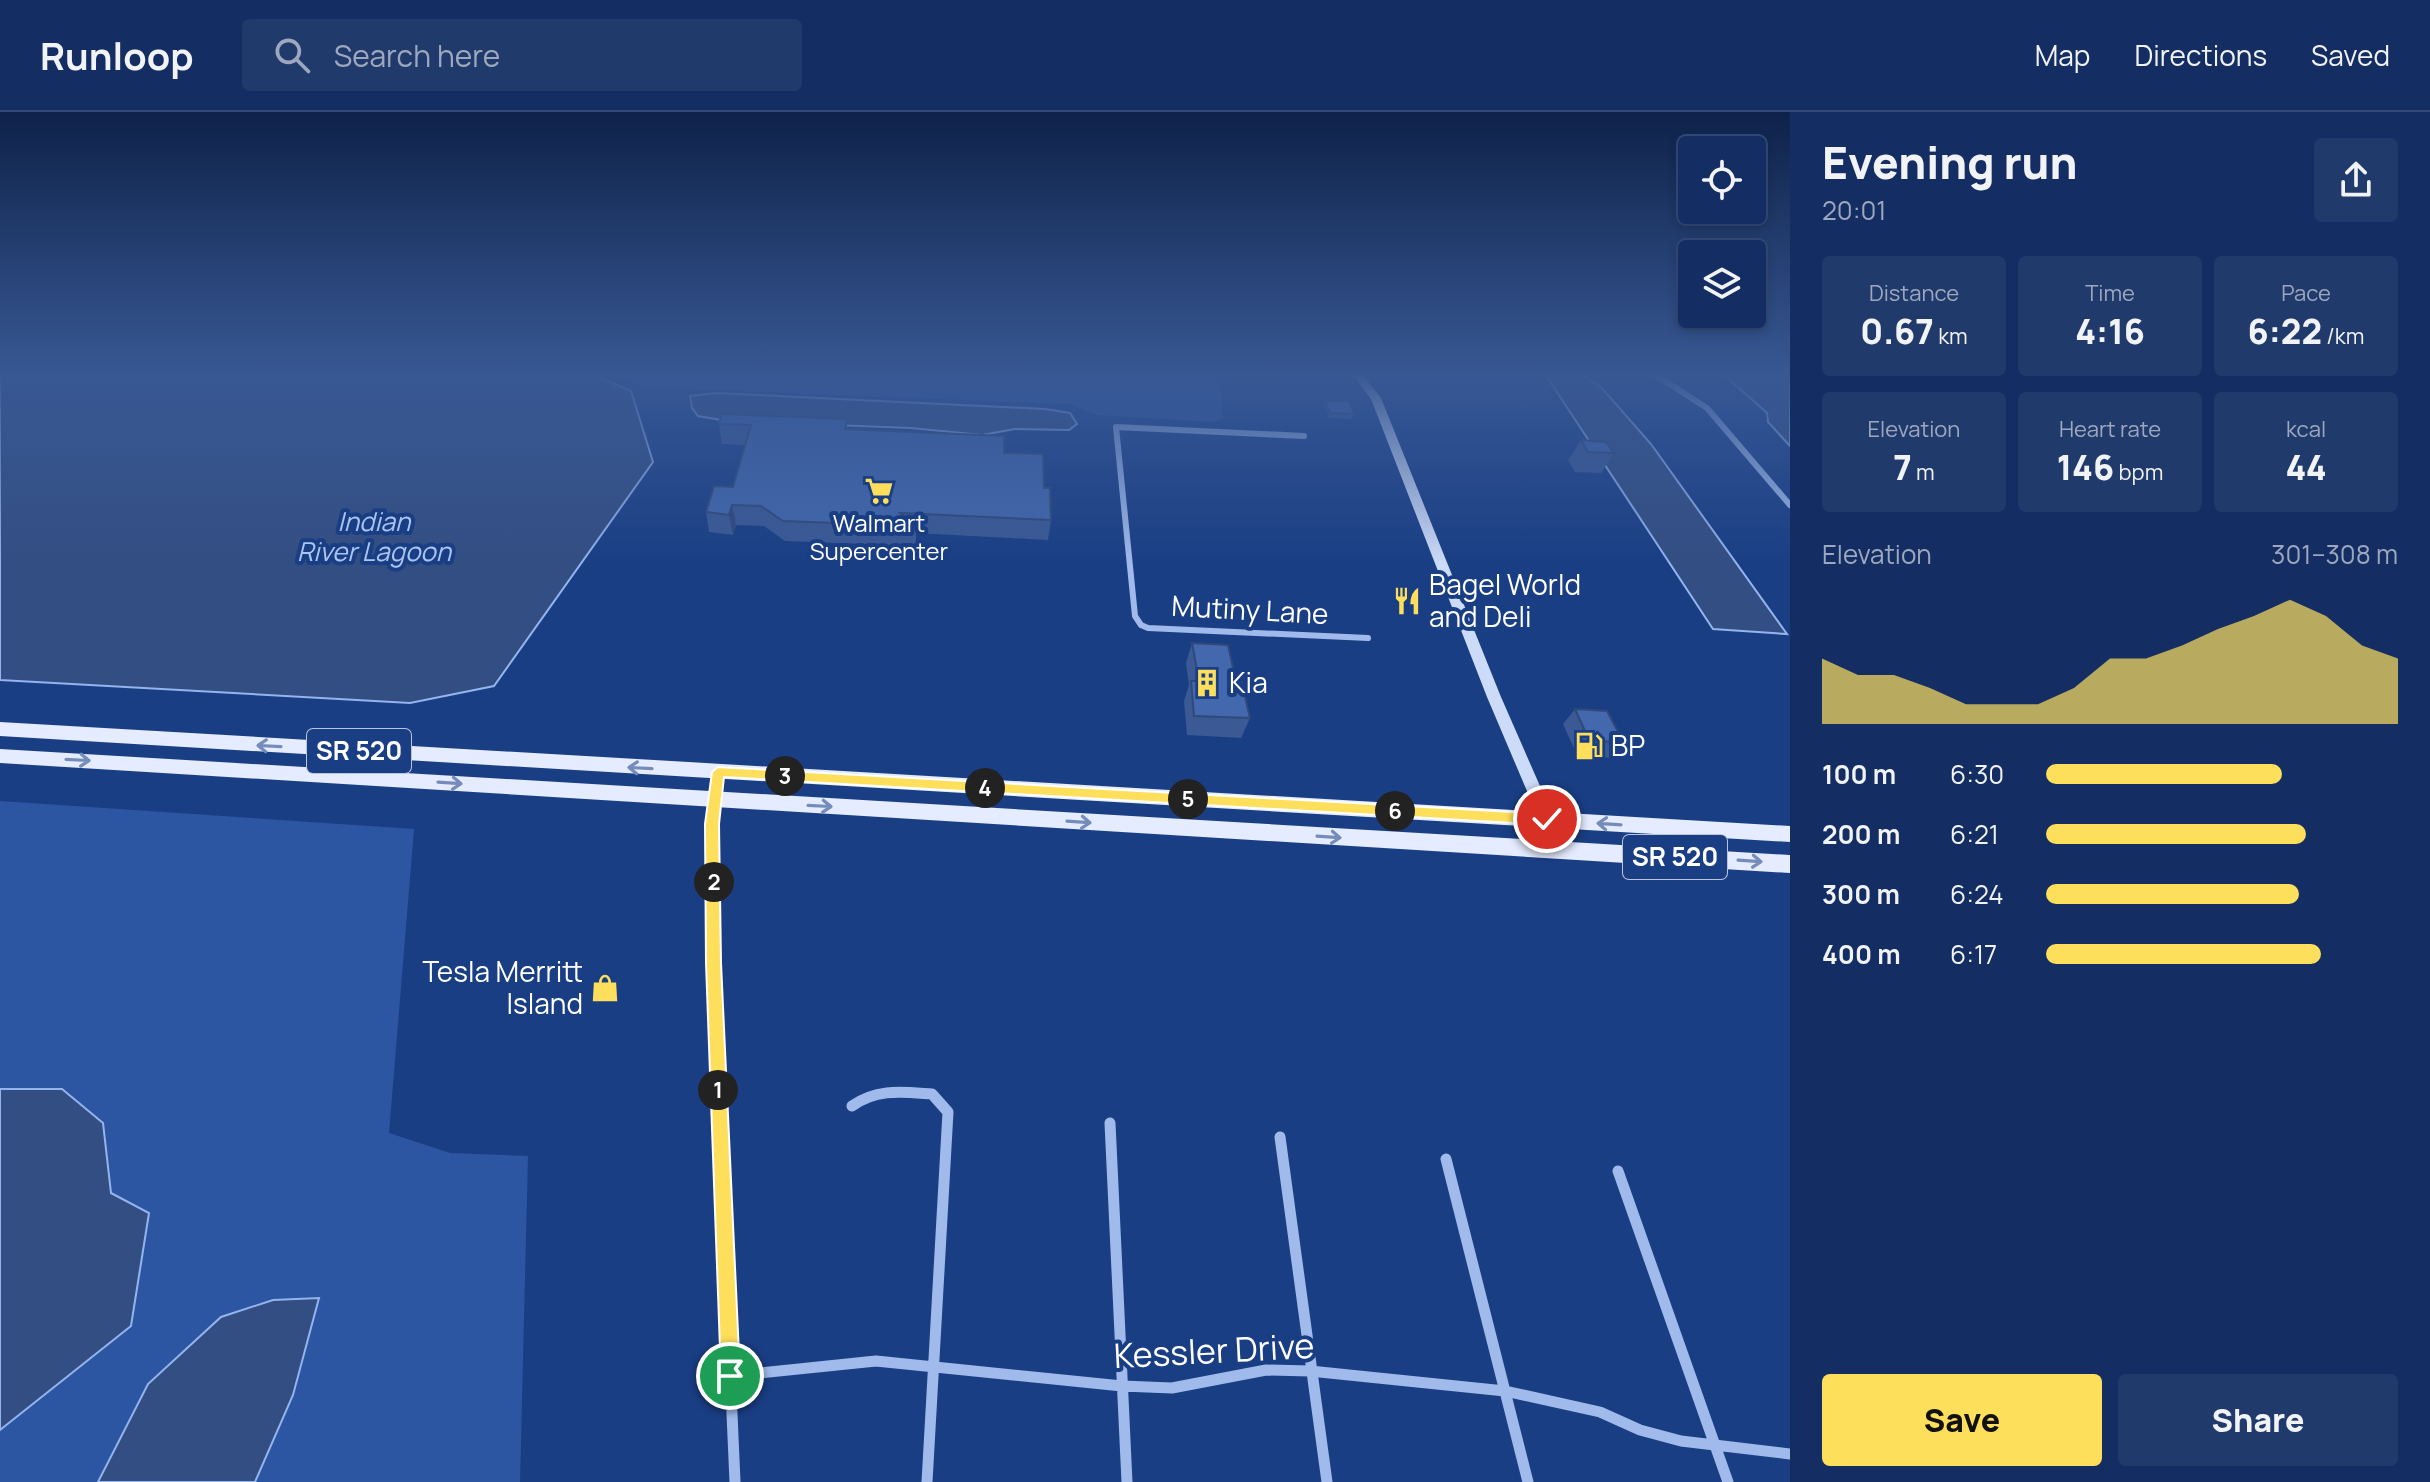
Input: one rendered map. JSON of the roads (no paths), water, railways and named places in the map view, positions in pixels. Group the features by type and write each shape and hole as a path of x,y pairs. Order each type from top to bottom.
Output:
{"main road":[{"name":"SR 520","path":"0,729 1790,834"},
{"name":"SR 520","path":"0,756 1790,864"}],"street":[{"name":"Mutiny Lane","path":"1117,438 1135,616 1141,625 1148,628 1368,638"},
{"path":"1392,438 1494,697 1560,850"},
{"path":"1733,438 1790,505"},
{"path":"718,772 714,800 715,1040 735,1482"},
{"path":"852,1106 864,1096 884,1090 932,1094 948,1112 927,1482"},
{"path":"1110,1123 1127,1482"},
{"path":"1280,1137 1327,1482"},
{"path":"1446,1159 1528,1482"},
{"path":"1618,1171 1728,1482"},
{"name":"Kessler Drive","path":"730,1376 876,1361 1122,1386 1172,1388 1266,1370 1310,1371 1505,1391 1600,1412 1640,1430 1668,1438 1790,1454"}],"water":[{"name":"Indian River Lagoon","path":"0,438 646,438 653,462 494,686 410,703 0,680"},
{"path":"1587,438 1646,438 1787,634 1713,629"},
{"path":"0,1089 62,1089 103,1123 111,1193 149,1213 131,1326 0,1430"},
{"path":"319,1298 293,1395 255,1482 98,1482 148,1384 221,1317 273,1300"}],"place":[{"name":"Walmart Supercenter","path":"879,491"},
{"name":"Bagel World and Deli","path":"1407,601"},
{"name":"Kia","path":"1207,683"},
{"name":"BP","path":"1589,746"},
{"name":"Tesla Merritt Island","path":"605,988"}]}
